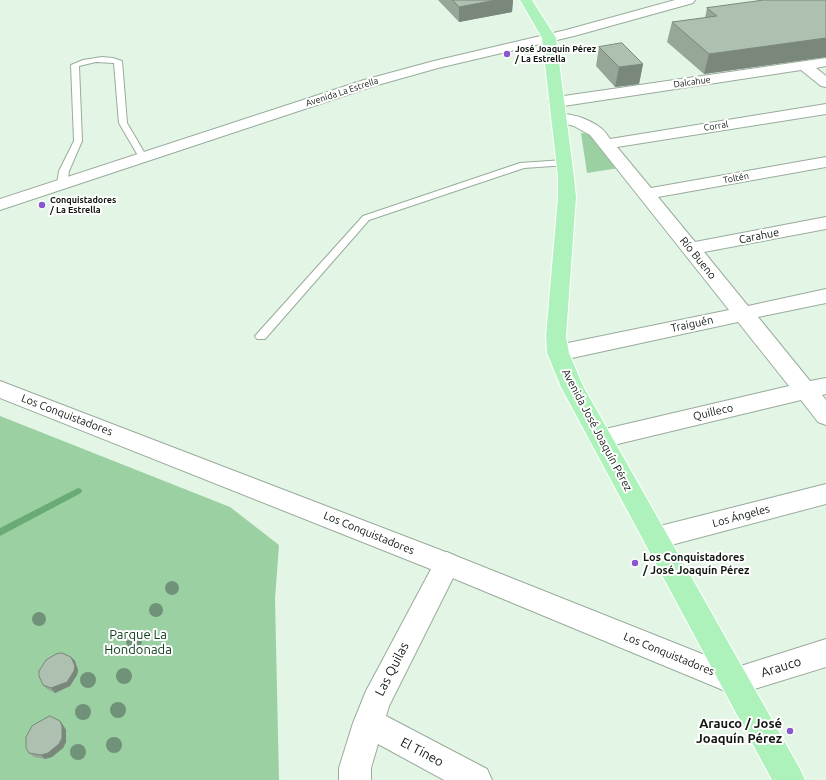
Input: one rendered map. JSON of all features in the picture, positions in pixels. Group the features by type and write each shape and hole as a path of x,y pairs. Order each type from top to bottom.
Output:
{"main road":[{"name":"Avenida José Joaquín Pérez","path":"526,0 549,38 564,163 566,215 556,327 558,353 572,386 789,780"}],"street":[{"name":"Avenida La Estrella","path":"0,205 369,83 434,65 549,38 689,0"},
{"name":"Dalcahue","path":"558,110 826,62"},
{"path":"804,65 826,84"},
{"name":"Corral","path":"606,144 826,108"},
{"name":"Río Bueno","path":"558,110 587,125 596,132 743,314 816,388 826,416"},
{"name":"Toltén","path":"647,194 826,162"},
{"name":"Carahue","path":"691,249 826,223"},
{"name":"Traiguén","path":"558,353 826,296"},
{"name":"Quilleco","path":"601,439 816,388"},
{"name":"Los Conquistadores","path":"0,389 447,564 735,681"},
{"name":"Los Ángeles","path":"656,538 826,494"},
{"name":"Las Quilas","path":"355,780 355,768 376,701 447,564"},
{"name":"Arauco","path":"735,681 826,653"},
{"name":"El Tineo","path":"368,723 476,780"}],"lane":[{"path":"62,184 64,171 78,141 75,66 87,61 112,59 118,61 123,123 143,157"},
{"path":"261,336 366,218 523,165 564,163"}],"green space":[{"path":"581,133 590,134 619,168 587,173"},
{"name":"Parque La Hondonada","path":"0,416 230,507 279,545 275,599 279,780 0,780"}],"building":[{"path":"453,0 496,0 459,7"},
{"path":"764,0 826,0 826,38 709,54 672,22 717,16 707,8"},
{"path":"622,43 643,64 619,67 599,47"},
{"path":"62,653 71,657 75,666 74,671 67,682 51,688 43,685 39,676 39,671 46,660 56,654"},
{"path":"50,716 60,721 62,726 62,738 59,744 48,753 41,755 29,753 26,748 26,737 32,726"}],"waterway":[{"path":"0,532 78,491"}],"place":[{"name":"José Joaquín Pérez / La Estrella","path":"507,54"},
{"name":"Conquistadores / La Estrella","path":"42,205"},
{"name":"Los Conquistadores / José Joaquín Pérez","path":"635,563"},
{"name":"Arauco / José Joaquín Pérez","path":"790,731"}]}
